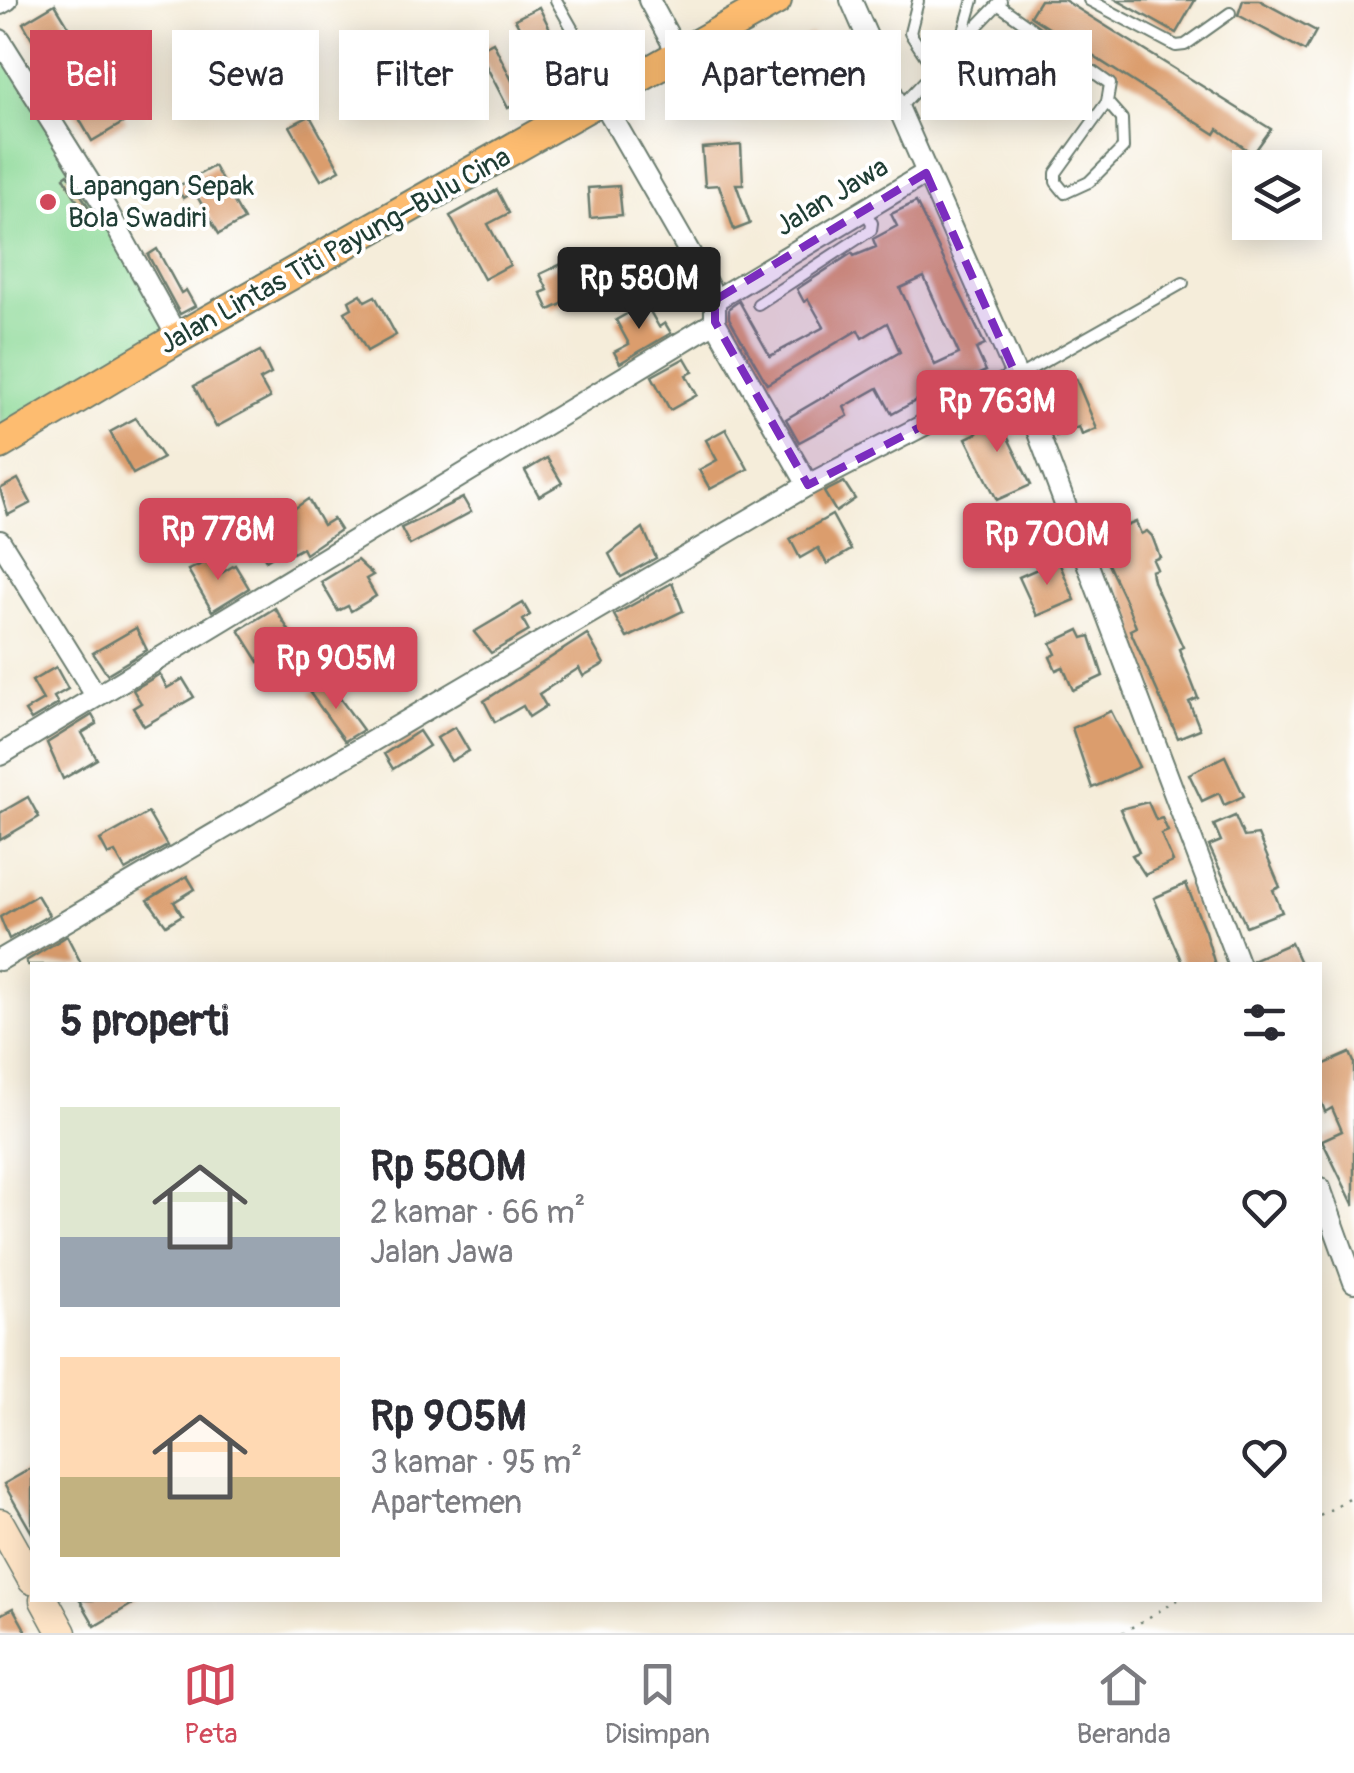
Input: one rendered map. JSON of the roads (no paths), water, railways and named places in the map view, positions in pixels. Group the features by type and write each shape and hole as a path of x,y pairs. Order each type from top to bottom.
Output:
{"main road":[{"name":"Jalan Lintas Titi Payung–Bulu Cina","path":"722,30 776,0"},
{"name":"Jalan Lintas Titi Payung–Bulu Cina","path":"0,444 178,338 567,120"}],"street":[{"path":"0,4 7,0"},
{"path":"649,0 665,30"},
{"path":"852,0 865,30"},
{"path":"4,55 107,210 178,338"},
{"path":"901,116 1017,377 1238,962"},
{"path":"618,120 702,274 714,300 716,322 808,484"},
{"name":"Jalan Jawa","path":"714,300 926,173"},
{"path":"0,754 716,322"},
{"path":"0,960 808,484 1017,377"},
{"path":"0,540 94,694"},
{"path":"1322,1194 1354,1282"},
{"path":"0,1523 30,1576"},
{"path":"45,1602 62,1633"}],"lane":[{"path":"556,0 571,30"},
{"path":"964,30 973,0"},
{"path":"1089,0 1176,46 1186,44 1230,13"},
{"path":"918,1 910,34 921,50"},
{"path":"974,30 1000,3 1111,86 1108,102 1056,173 1056,182 1065,193 1108,166 1122,148 1122,119 1108,102"},
{"path":"901,106 921,85"},
{"path":"758,304 871,230 872,223 862,208"},
{"path":"644,298 702,274"},
{"path":"1017,377 1183,284"}],"place":[{"name":"Lapangan Sepak Bola Swadiri","path":"48,202"}]}
